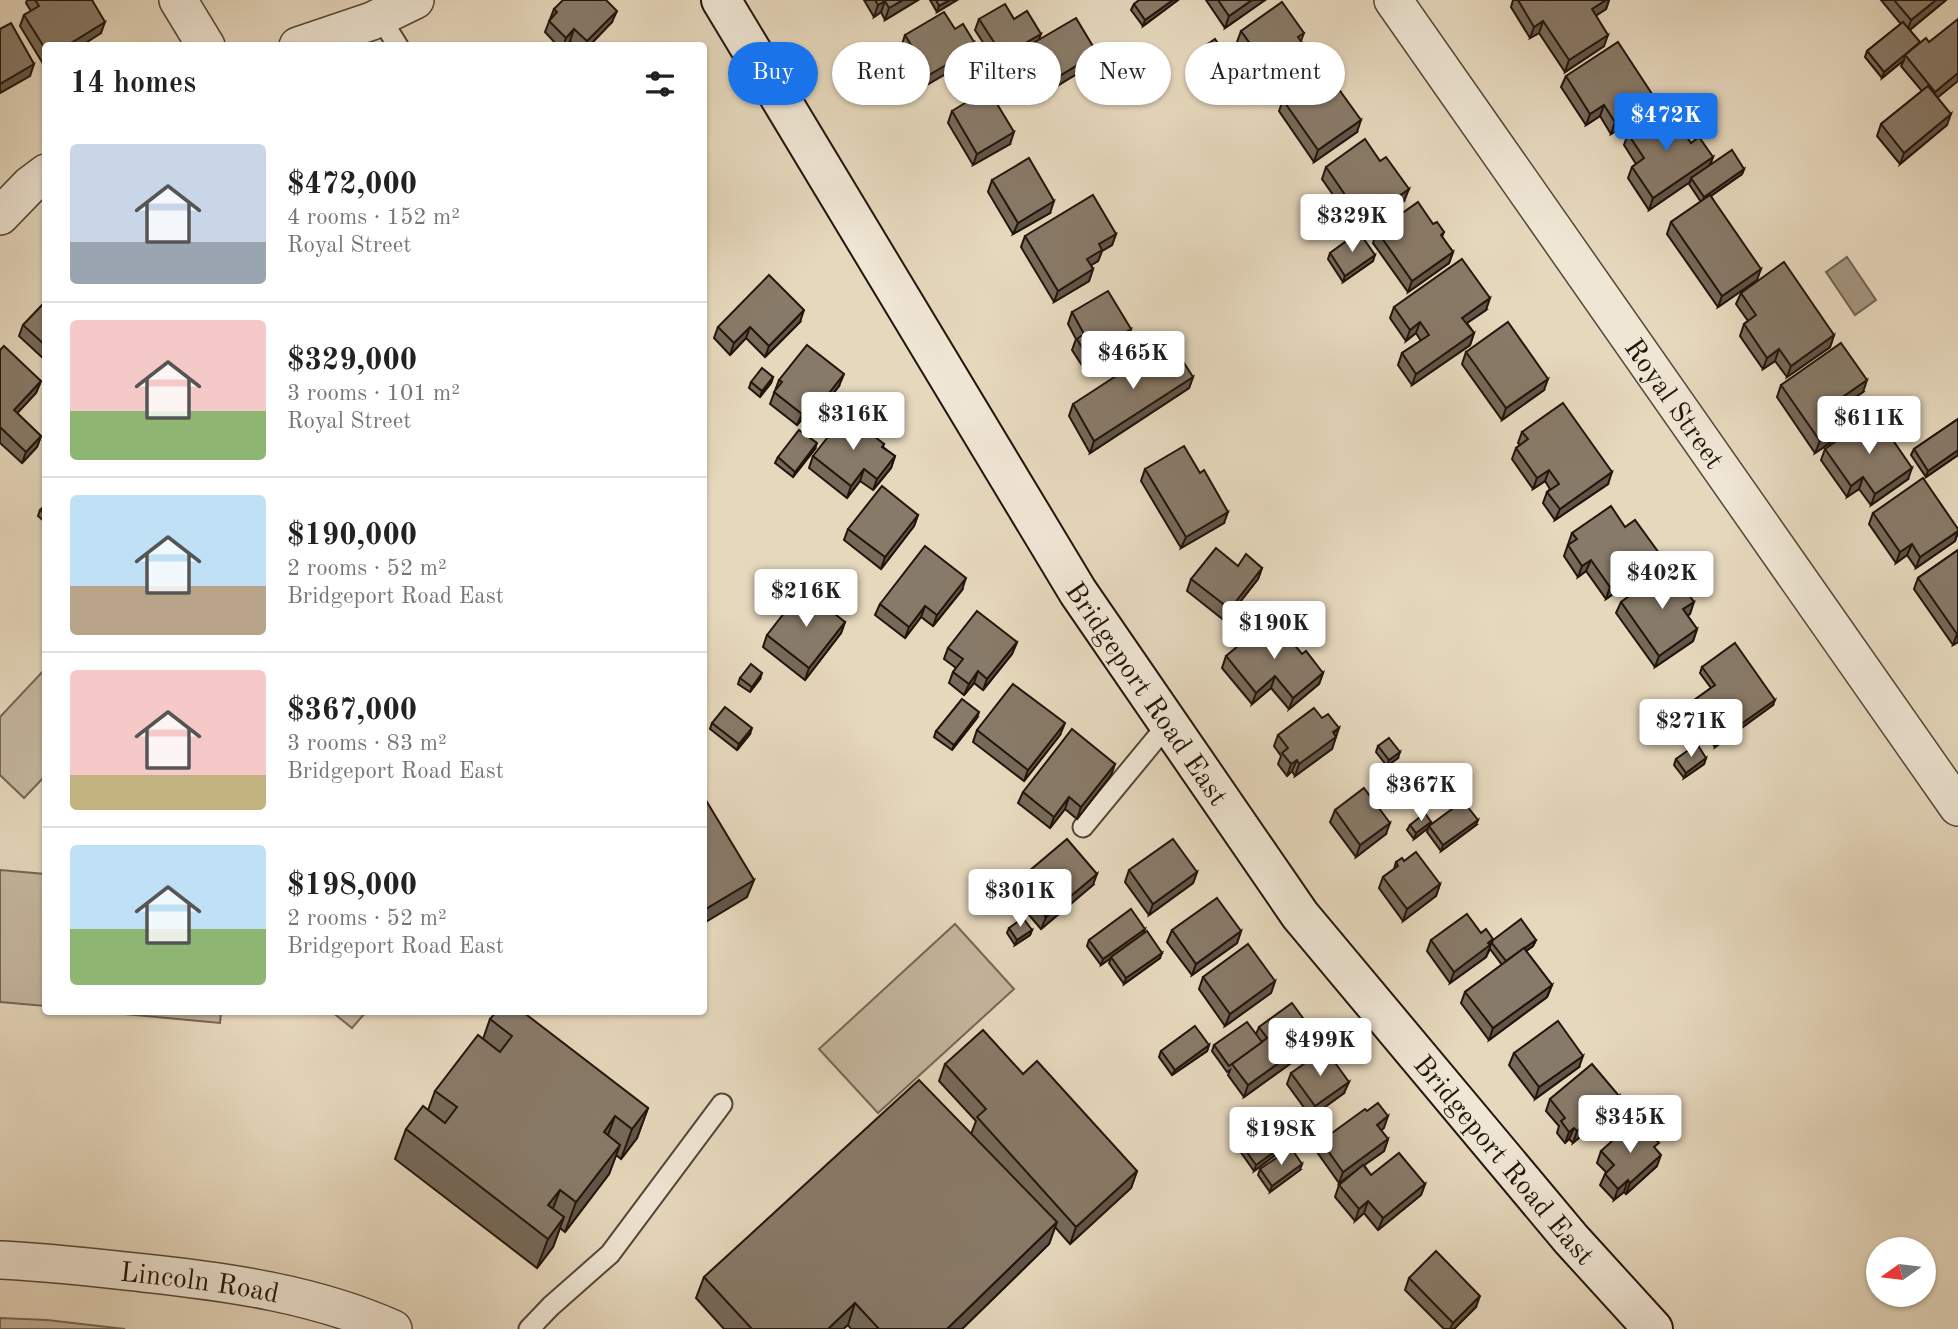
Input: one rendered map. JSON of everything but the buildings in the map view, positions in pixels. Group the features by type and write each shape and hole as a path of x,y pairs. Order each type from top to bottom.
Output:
{"main road":[{"name":"Bridgeport Road East","path":"721,0 1078,592 1300,915 1571,1239 1653,1329"}],"street":[{"path":"178,0 204,42"},
{"path":"322,42 389,31 415,0"},
{"name":"Royal Street","path":"1393,0 1958,807"},
{"path":"0,216 42,176"},
{"name":"Lincoln Road","path":"0,1260 47,1262 265,1289 372,1319 393,1329"}],"lane":[{"path":"1083,827 1168,724"},
{"path":"529,1329 610,1254 722,1104"}],"shaded area":[{"path":"1847,257 1876,300 1855,315 1826,272"},
{"path":"42,672 42,779 24,798 0,775 0,717"},
{"path":"0,870 42,874 42,1006 0,1002"},
{"path":"955,924 1014,989 878,1113 819,1049"},
{"path":"135,1015 221,1015 220,1023"},
{"path":"336,1015 363,1015 352,1028"},
{"path":"0,1318 47,1320 125,1329 0,1329"}]}
